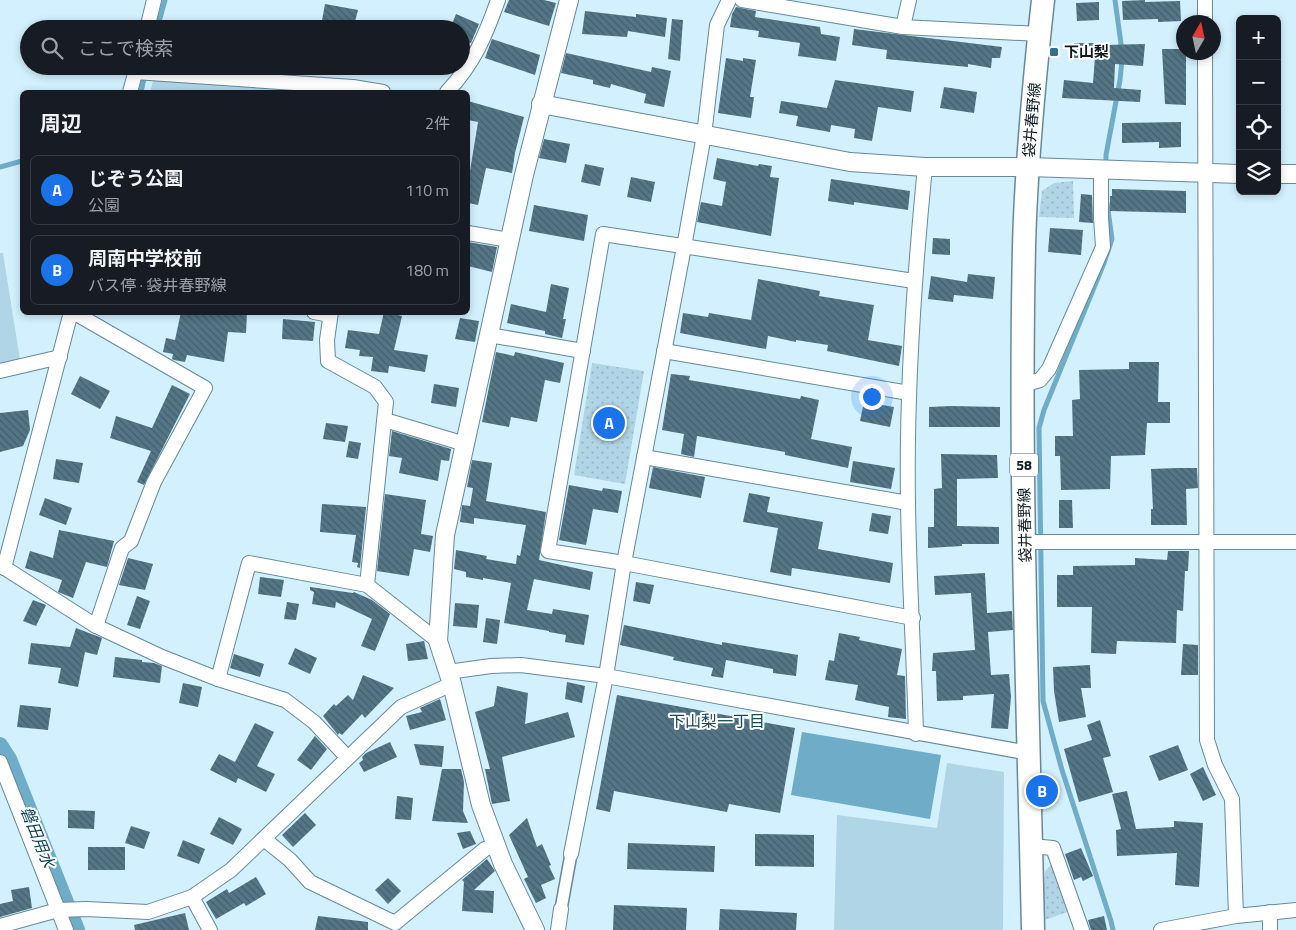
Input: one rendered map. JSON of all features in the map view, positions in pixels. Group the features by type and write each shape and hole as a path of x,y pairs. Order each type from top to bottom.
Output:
{"main road":[{"name":"袋井春野線","path":"1033,930 1025,542 1024,246 1043,0"}],"street":[{"path":"148,20 154,0"},
{"path":"470,64 485,36 498,0"},
{"path":"535,930 503,864 480,804 450,678 438,641 445,535 509,240 541,104 569,0"},
{"path":"558,930 704,135 716,25 729,0"},
{"path":"742,0 903,27 1039,34"},
{"path":"903,27 910,0"},
{"path":"1205,0 1205,15"},
{"path":"1205,60 1207,740 1232,799 1236,916"},
{"path":"131,90 134,75"},
{"path":"208,75 371,90"},
{"path":"449,90 462,75"},
{"path":"541,104 850,162 925,166 1029,167 1236,174"},
{"path":"916,734 908,504 909,393 914,281 925,166"},
{"path":"1023,385 1040,380 1049,369 1103,247 1101,218 1106,169"},
{"path":"1281,174 1296,174"},
{"path":"470,233 509,240"},
{"path":"913,618 624,563 548,551 603,234 914,281"},
{"path":"71,315 2,567 96,626 162,657 218,679 285,700 314,722 347,757"},
{"path":"77,315 205,388 154,482 131,541 122,548 96,626"},
{"path":"331,315 327,340 328,361 375,387 386,402 367,585"},
{"path":"489,334 583,351"},
{"path":"664,351 909,393"},
{"path":"0,371 60,357"},
{"path":"385,420 465,444"},
{"path":"644,457 908,504"},
{"path":"1025,542 1296,542"},
{"path":"218,679 249,563 367,585 438,641"},
{"path":"0,926 58,910 86,909 148,912 192,897 231,870 401,707 450,678 491,666 522,665 606,676 916,734 1029,753"},
{"path":"0,762 66,930"},
{"path":"264,839 290,860 310,882 394,927 485,849 496,846"},
{"path":"1031,846 1052,848 1082,930"},
{"path":"192,897 210,930"},
{"path":"1161,930 1236,916 1296,910"},
{"path":"1270,912 1270,930"}],"shaded area":[{"path":"155,75 166,75 329,90 151,90"},
{"path":"1073,181 1074,218 1039,217 1042,191 1054,183"},
{"path":"0,253 3,253 21,366 0,369"},
{"path":"592,363 644,371 625,484 574,475"},
{"path":"802,732 941,755 930,819 791,795"},
{"path":"947,763 1004,772 1003,930 834,930 837,815 937,828"},
{"path":"1052,863 1070,911 1042,921 1045,872"}],"building":[{"path":"509,0 544,0 556,3 549,26 504,12"},
{"path":"1122,1 1180,1 1181,15 1176,15 1176,21 1158,22 1158,19 1123,20"},
{"path":"1099,2 1099,20 1077,21 1076,3"},
{"path":"325,4 358,10 355,20 322,20"},
{"path":"736,7 756,11 755,17 820,27 821,34 840,37 836,61 798,56 800,43 758,37 759,31 730,27 732,14"},
{"path":"585,11 636,17 636,14 667,18 665,37 628,31 627,37 582,34"},
{"path":"456,14 470,20 454,20"},
{"path":"672,19 683,20 680,61 668,59"},
{"path":"470,20 479,24 470,43"},
{"path":"854,29 1002,47 1000,58 992,58 991,68 968,64 968,67 886,59 887,50 852,45"},
{"path":"492,39 540,55 535,75 485,58"},
{"path":"1074,43 1105,43 1105,45 1145,44 1143,66 1115,64 1114,88 1141,90 1140,102 1062,98 1064,80 1093,83 1095,57 1074,58"},
{"path":"1162,49 1176,49 1176,60 1186,60 1186,105 1165,104"},
{"path":"566,53 651,72 652,67 671,71 664,107 644,103 646,94 611,84 610,88 593,84 593,80 561,73"},
{"path":"726,58 743,61 743,58 756,60 750,97 754,97 751,118 718,113"},
{"path":"835,80 914,91 911,112 878,107 872,141 854,138 855,129 831,125 830,132 796,126 798,116 779,113 781,101 827,108"},
{"path":"944,87 977,92 974,113 940,108"},
{"path":"470,102 524,117 512,173 486,168 478,205 470,203 470,171 478,122 470,120"},
{"path":"1181,122 1181,147 1159,148 1159,142 1122,143 1122,123"},
{"path":"544,139 570,144 566,163 539,158"},
{"path":"717,158 758,166 759,164 772,166 770,177 779,178 771,236 697,222 701,202 722,206 726,182 713,179"},
{"path":"585,164 604,168 600,186 581,182"},
{"path":"631,177 655,182 651,202 627,197"},
{"path":"831,179 910,191 908,210 854,202 854,205 828,201"},
{"path":"1112,189 1186,191 1186,213 1110,211"},
{"path":"1081,194 1092,195 1093,223 1079,222"},
{"path":"534,205 588,215 584,241 529,231"},
{"path":"1050,228 1083,230 1081,255 1048,252"},
{"path":"933,238 950,239 950,255 932,254"},
{"path":"470,242 497,247 492,272 470,266"},
{"path":"968,274 995,277 993,299 954,295 953,302 928,299 931,276 967,282"},
{"path":"758,279 820,291 819,296 874,305 868,340 902,346 899,366 827,351 828,345 796,340 796,342 768,336 766,349 680,333 683,313 708,317 709,313 751,320"},
{"path":"551,284 569,288 563,319 566,319 562,338 545,334 545,331 507,323 511,304 546,312"},
{"path":"180,315 247,315 246,333 228,332 224,362 187,355 185,362 174,360 172,359 173,354 163,352 166,338 175,340"},
{"path":"383,315 402,316 394,350 428,355 425,372 389,366 388,373 371,371 373,357 359,356 360,350 345,348 348,330 379,334"},
{"path":"460,318 479,321 475,342 455,339"},
{"path":"283,319 315,322 313,341 282,339"},
{"path":"496,352 514,356 515,352 564,363 560,383 545,380 537,422 511,417 509,427 482,422"},
{"path":"1129,362 1159,362 1158,402 1170,402 1170,423 1147,423 1145,455 1111,456 1110,489 1061,490 1060,456 1055,456 1055,436 1073,436 1072,400 1080,399 1079,370 1129,369"},
{"path":"671,374 690,376 689,380 800,399 801,396 819,400 811,439 852,447 848,468 785,455 785,452 697,436 694,457 681,454 684,434 662,430"},
{"path":"80,376 110,391 100,409 71,394"},
{"path":"434,384 459,388 456,407 431,403"},
{"path":"172,385 190,394 144,485 137,482 151,451 110,438 116,416 152,428"},
{"path":"864,402 894,407 890,427 860,421"},
{"path":"929,407 1000,407 1000,427 929,427"},
{"path":"28,410 30,430 23,446 0,452 0,413"},
{"path":"326,423 348,426 345,442 323,439"},
{"path":"392,431 451,449 449,461 441,460 438,481 399,473 402,458 389,456"},
{"path":"349,441 361,443 358,459 346,457"},
{"path":"941,454 997,455 998,478 957,479 957,526 999,527 999,544 962,544 962,546 928,548 928,527 934,527 934,489 942,488"},
{"path":"56,459 83,463 79,483 53,479"},
{"path":"472,460 492,463 486,501 546,512 539,560 593,572 590,590 534,579 527,610 552,614 553,609 589,615 584,645 565,642 566,635 504,623 511,583 466,577 466,572 454,569 456,550 487,556 486,559 516,564 517,555 520,556 526,525 474,518 474,524 460,522 462,505 470,506 473,488 467,487"},
{"path":"853,461 895,468 891,489 850,482"},
{"path":"653,467 705,477 701,498 649,488"},
{"path":"1197,468 1198,488 1186,489 1187,525 1151,525 1151,509 1153,509 1151,469"},
{"path":"569,485 602,491 603,488 622,491 618,513 593,509 586,545 559,540"},
{"path":"749,493 770,497 767,512 823,522 818,549 893,563 890,583 792,568 791,576 770,572 778,528 743,522"},
{"path":"385,494 426,500 421,534 433,536 430,552 414,549 409,576 377,571"},
{"path":"45,498 72,508 66,525 39,515"},
{"path":"1059,500 1072,500 1073,528 1059,528"},
{"path":"322,504 366,507 360,568 357,567 358,563 352,562 356,535 320,532"},
{"path":"872,513 891,516 888,534 869,531"},
{"path":"59,530 114,541 107,567 86,562 73,598 58,592 62,580 25,568 30,551 53,558"},
{"path":"1168,551 1189,551 1188,571 1185,571 1183,611 1177,610 1176,643 1117,641 1116,654 1091,653 1092,607 1057,607 1057,575 1073,575 1073,566 1135,565 1135,558 1167,560"},
{"path":"128,558 153,564 145,590 119,585"},
{"path":"985,573 987,613 1012,611 1013,630 988,632 991,675 1009,674 1011,697 1008,729 991,728 994,694 963,696 963,700 937,701 936,671 932,671 933,653 975,650 971,593 935,595 934,576"},
{"path":"260,577 284,580 281,597 258,594"},
{"path":"636,582 654,585 650,604 633,601"},
{"path":"310,587 354,592 372,600 390,614 375,651 361,646 372,619 336,602 335,608 312,604 314,592 310,590"},
{"path":"137,596 150,601 140,629 127,625"},
{"path":"33,600 46,605 36,626 23,621"},
{"path":"287,602 299,604 296,620 284,619"},
{"path":"455,603 479,605 477,628 453,626"},
{"path":"486,618 500,620 497,644 483,642"},
{"path":"624,625 722,645 722,642 798,655 796,676 773,673 773,669 726,660 723,678 711,676 713,668 673,660 674,657 620,645"},
{"path":"76,628 102,638 97,655 85,652 78,687 58,683 61,668 28,664 31,643 70,647"},
{"path":"839,633 860,637 859,640 902,649 897,675 905,676 906,719 888,717 889,707 855,700 858,685 825,680 829,660 834,661"},
{"path":"424,641 428,659 408,661 406,644"},
{"path":"1183,644 1198,645 1198,675 1181,675"},
{"path":"295,648 317,658 310,674 288,664"},
{"path":"234,654 264,664 260,677 230,668"},
{"path":"115,657 142,660 142,662 162,666 160,683 113,677"},
{"path":"1090,665 1091,688 1081,688 1086,717 1059,722 1054,691 1053,667"},
{"path":"363,675 394,688 365,718 362,714 342,735 339,733 338,735 323,716 334,704 336,706 348,695 353,700"},
{"path":"567,682 585,686 582,703 565,699"},
{"path":"183,683 202,687 198,707 179,703"},
{"path":"497,686 528,693 525,724 568,712 575,737 502,757 510,801 492,804 485,769 490,769 475,712 494,706"},
{"path":"617,695 795,728 780,813 729,804 727,812 614,791 610,812 596,809"},
{"path":"440,699 446,720 410,730 406,716 422,712 420,708"},
{"path":"20,705 51,708 48,730 17,727"},
{"path":"1100,720 1111,756 1103,758 1113,792 1079,802 1064,749 1092,740 1087,725"},
{"path":"255,723 274,732 257,766 275,774 266,792 238,778 236,783 210,770 219,754 235,762"},
{"path":"315,736 327,749 311,770 297,760"},
{"path":"390,742 397,757 364,772 359,763 363,760 362,757 366,753"},
{"path":"414,744 444,746 442,767 420,765"},
{"path":"1178,745 1188,770 1159,781 1149,756"},
{"path":"1203,767 1216,795 1203,801 1190,774"},
{"path":"442,769 461,769 464,782 463,811 468,823 432,821"},
{"path":"1127,791 1136,829 1174,827 1174,821 1203,823 1199,887 1175,885 1177,853 1117,856 1116,830 1121,829 1112,794"},
{"path":"397,796 413,798 411,820 395,819"},
{"path":"68,810 95,811 94,829 68,828"},
{"path":"305,813 316,825 293,847 282,835"},
{"path":"219,817 242,829 233,845 210,834"},
{"path":"527,818 537,847 542,844 555,879 541,885 546,898 536,903 524,879 528,877 509,835"},
{"path":"131,826 150,832 144,849 125,843"},
{"path":"470,831 476,844 463,849 457,833"},
{"path":"755,834 814,835 814,867 755,866"},
{"path":"183,840 205,849 199,864 177,856"},
{"path":"628,843 715,846 714,872 627,869"},
{"path":"88,847 125,847 125,870 88,870"},
{"path":"1081,848 1093,876 1083,881 1081,877 1074,880 1065,854"},
{"path":"487,859 495,871 474,890 494,891 493,913 462,911 464,882 462,880"},
{"path":"256,877 266,894 246,906 244,903 216,919 206,902 227,889 229,893"},
{"path":"388,878 401,891 388,904 375,890"},
{"path":"29,887 32,908 0,917 0,904 13,901 11,890"},
{"path":"614,905 687,908 686,930 613,930"},
{"path":"720,909 797,913 796,930 719,930"},
{"path":"185,913 189,930 135,930 134,925"},
{"path":"318,916 368,922 368,930 315,930"},
{"path":"1104,916 1107,930 1091,930 1088,920"}],"waterway":[{"path":"159,20 165,0"},
{"path":"1115,0 1122,51"},
{"path":"1106,168 1106,155 1122,60"},
{"path":"141,90 145,75"},
{"path":"0,167 20,162"},
{"path":"1107,203 1112,239 1044,410 1039,428 1043,701 1062,770 1113,930"},
{"name":"磐田用水","path":"0,745 9,759 77,930"}],"place":[{"name":"下山梨","path":"1054,52"},
{"name":"じぞう公園","path":"609,423"},
{"name":"周南中学校前","path":"1042,791"}],"district":[{"name":"下山梨一丁目","path":"717,721"}]}
